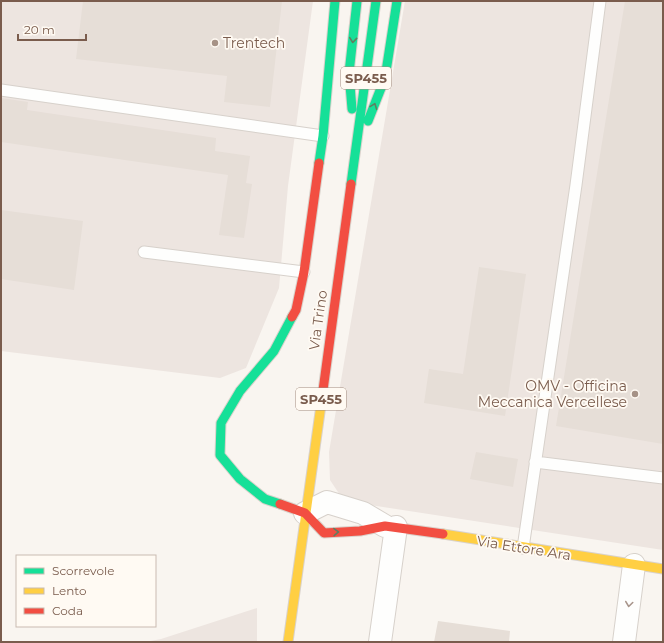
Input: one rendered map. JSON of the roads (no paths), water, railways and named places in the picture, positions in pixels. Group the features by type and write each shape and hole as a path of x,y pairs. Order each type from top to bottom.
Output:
{"main road":[{"path":"305,513 265,499 240,479 220,455 221,423 240,391 274,351 296,310 304,272 323,136 335,1"},
{"path":"355,156 349,73 357,1"},
{"name":"Via Trino","path":"288,642 376,1"},
{"path":"355,156 385,78 397,1"},
{"name":"Via Ettore Ara","path":"390,526 663,570"}],"street":[{"name":"Via Ettore Ara","path":"305,513 327,502 363,512 390,526"},
{"path":"380,642 390,526"},
{"path":"624,642 634,565"}],"lane":[{"path":"523,548 576,185 600,1"},
{"path":"1,90 323,136"},
{"path":"144,252 304,272"},
{"path":"535,462 663,478"}],"place":[{"name":"Trentech","path":"215,43"},
{"name":"OMV - Officina Meccanica Vercellese","path":"635,394"}]}
